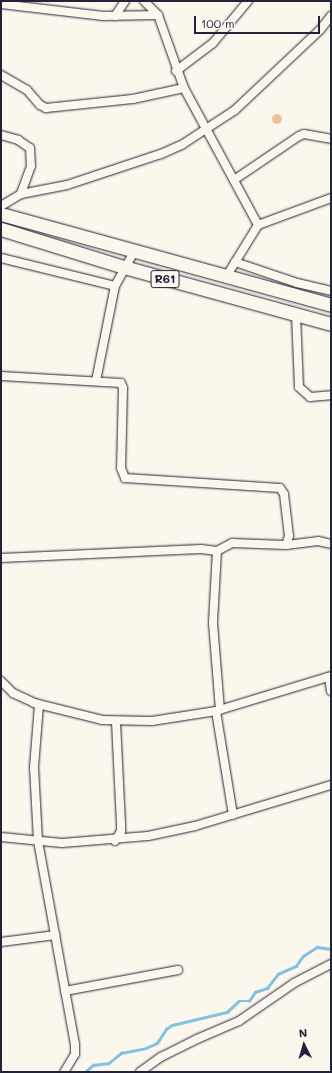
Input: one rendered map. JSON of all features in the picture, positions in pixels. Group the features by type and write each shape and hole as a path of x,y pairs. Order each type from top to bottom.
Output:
{"main road":[{"name":"R61","path":"1,214 331,305"},
{"name":"R61","path":"1,230 124,267 331,324"}],"street":[{"path":"115,16 125,1"},
{"path":"144,1 158,16 176,71 184,88 205,130 258,225"},
{"path":"176,71 213,43 248,1"},
{"path":"1,4 115,16 158,16"},
{"path":"1,206 21,194 67,185 161,154 205,130 235,110 315,35 331,16"},
{"path":"1,75 27,90 40,105 46,108 134,99 184,88"},
{"path":"234,180 299,136 304,134 331,139"},
{"path":"1,136 18,140 30,148 31,166 21,194"},
{"path":"226,277 258,225 331,198"},
{"path":"96,380 115,286 124,267 135,250"},
{"path":"1,258 115,286"},
{"path":"235,262 297,283 331,291"},
{"path":"296,315 299,387 310,397 331,395"},
{"path":"1,376 118,382 123,388 121,468 125,478 280,488 283,490 289,536 286,545"},
{"path":"1,558 201,549 217,551 232,543 286,545 318,541 331,544"},
{"path":"217,551 213,623 218,710 233,815"},
{"path":"1,682 13,693 39,705 89,717 116,721 152,721 218,710 330,677 331,691"},
{"path":"39,705 34,767 38,841 56,935 75,1054 64,1072"},
{"path":"115,841 121,831 116,721"},
{"path":"1,837 62,843 115,841 195,826 331,785"},
{"path":"1,942 56,935"},
{"path":"140,1072 162,1057 197,1039 239,1021 294,983 331,964"},
{"path":"65,991 178,970"}],"building":[{"path":"277,114 282,119 277,124 272,119"}],"waterway":[{"path":"85,1072 93,1065 109,1063 121,1053 146,1048 157,1043 166,1029 172,1025 227,1012 239,1001 249,1001 255,992 267,988 278,974 296,966 303,956 317,947 331,949"}]}
